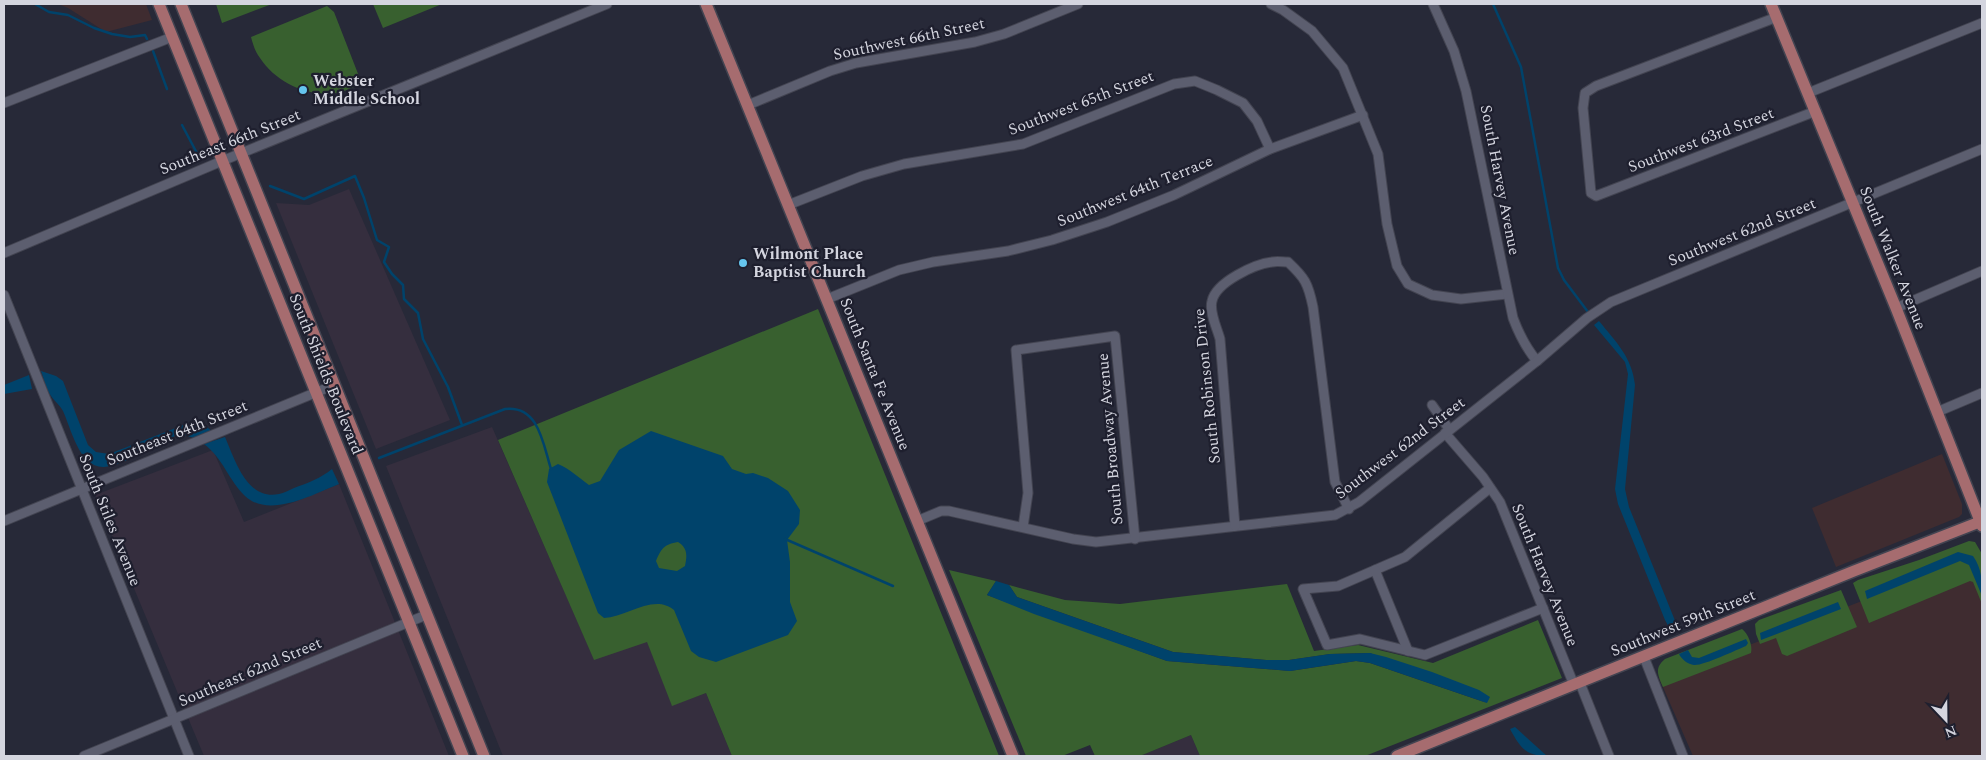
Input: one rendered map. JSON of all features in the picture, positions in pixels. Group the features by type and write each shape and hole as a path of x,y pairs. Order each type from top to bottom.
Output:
{"main road":[{"name":"South Shields Boulevard","path":"159,4 463,756"},
{"name":"South Shields Boulevard","path":"181,4 484,756"},
{"name":"South Santa Fe Avenue","path":"707,4 1012,756"},
{"name":"South Walker Avenue","path":"1771,4 1982,523"},
{"name":"Southwest 59th Street","path":"1397,756 1411,754 1854,571 1982,523"}],"street":[{"name":"Southeast 66th Street","path":"4,252 607,4"},
{"name":"Southwest 66th Street","path":"748,105 830,71 856,63 975,42 1004,34 1078,4"},
{"path":"1272,4 1312,31 1343,68 1378,154 1387,224 1397,266 1408,284 1432,295 1461,298 1507,294"},
{"name":"South Harvey Avenue","path":"1433,4 1454,51 1468,99 1507,294 1519,336 1537,360"},
{"name":"Southwest 63rd Street","path":"1777,17 1596,86 1585,93 1583,108 1591,193 1596,196 1816,111"},
{"path":"1808,93 1982,23"},
{"path":"4,103 172,36"},
{"name":"Southwest 65th Street","path":"788,205 862,176 904,164 1023,144 1174,84 1195,81 1243,104 1257,121 1270,149"},
{"name":"Southwest 64th Terrace","path":"827,299 899,270 933,262 1017,249 1107,222 1174,195 1270,149 1363,115"},
{"name":"Southwest 62nd Street","path":"917,521 941,511 949,511 1084,541 1109,542 1326,517 1349,509 1587,318 1618,299 1982,149"},
{"name":"South Robinson Drive","path":"1235,526 1221,349 1212,301 1220,286 1257,267 1272,262 1288,262 1300,273 1309,286 1335,482 1349,509"},
{"path":"1896,308 1982,271"},
{"name":"South Stiles Avenue","path":"4,296 188,756"},
{"name":"South Broadway Avenue","path":"1023,528 1028,493 1016,350 1116,336 1134,539"},
{"name":"Southeast 64th Street","path":"4,521 334,386"},
{"path":"1937,412 1982,393"},
{"name":"South Harvey Avenue","path":"1432,405 1447,431 1500,502 1542,608 1609,756"},
{"path":"1490,488 1405,557 1338,586 1303,589 1327,645 1360,639 1425,655 1542,608"},
{"path":"1375,570 1408,651"},
{"name":"Southeast 62nd Street","path":"84,756 426,615"},
{"path":"1644,657 1683,756"}],"shaded area":[{"path":"58,4 146,4 152,20 106,32 68,8"},
{"path":"349,189 450,420 376,449 276,203 309,205"},
{"path":"492,427 594,659 647,641 672,705 706,693 732,756 503,756 386,466"},
{"path":"213,450 244,522 339,484 449,756 204,756 95,495"},
{"path":"1942,454 1962,504 1962,514 1959,517 1836,567 1812,508"},
{"path":"1969,565 1982,600 1982,756 1693,756 1659,678 1698,665 1867,599"},
{"path":"1191,735 1200,756 1140,756"}],"green space":[{"path":"216,4 272,4 222,23"},
{"path":"373,4 442,4 383,28"},
{"path":"327,6 334,12 362,84 330,94 306,91 285,82 275,75 258,56 251,37"},
{"path":"818,309 999,756 732,756 706,693 672,706 647,642 594,660 498,440"},
{"path":"1969,541 1975,542 1982,554 1982,604 1973,582 1970,581 1869,623 1853,583"},
{"path":"949,570 996,581 987,595 1167,661 1290,671 1356,661 1370,663 1487,703 1370,653 1330,654 1289,660 1266,660 1173,652 1017,597 1009,585 1065,600 1120,604 1287,584 1314,651 1358,645 1433,663 1538,620 1562,678 1365,756 1200,756 1191,735 1140,756 1095,756 1090,745 1062,756 1026,756"},
{"path":"1841,590 1857,627 1787,656 1782,654 1776,638 1760,644 1755,624 1759,620"},
{"path":"1742,629 1750,640 1751,653 1663,687 1658,669 1665,659"}],"water":[{"path":"1599,321 1622,350 1633,375 1635,385 1625,489 1629,507 1678,628 1671,631 1618,504 1615,489 1628,374 1625,362 1594,325"},
{"path":"41,371 56,376 63,381 88,445 96,452 109,454 186,424 204,425 212,431 194,438 184,435 175,436 120,463 104,467 95,466 88,461 77,446 63,411 49,393"},
{"path":"29,375 32,389 4,394 4,385"},
{"path":"651,431 723,456 732,469 768,478 788,491 800,510 799,524 787,540 790,562 790,602 797,621 788,635 716,662 699,657 691,651 674,610 666,605 658,604 640,607 613,617 604,618 598,613 547,482 549,469 558,464 589,485 600,481 619,450","holes":["678,542 684,547 686,552 685,566 677,571 659,568 656,561 660,553 669,544"]},
{"path":"225,437 244,477 258,491 268,495 281,494 314,480 332,469 339,484 305,498 279,505 266,505 255,502 239,490 216,456 204,444"},
{"path":"1958,552 1973,556 1976,561 1981,575 1982,596 1969,565 1960,561 1867,599 1865,591"},
{"path":"996,581 1009,585 1017,597 1173,652 1266,660 1289,660 1330,654 1370,653 1432,672 1479,690 1490,697 1487,703 1370,663 1356,661 1290,671 1167,661 1034,614 987,595"},
{"path":"1838,602 1841,609 1761,640 1760,633"},
{"path":"1746,639 1748,643 1746,646 1698,665 1687,663 1679,654 1688,650 1692,657 1699,658"},
{"path":"1515,727 1547,756 1533,754 1524,749 1510,729"}],"waterway":[{"path":"35,4 49,12 68,15 94,28 112,34 130,37 145,35 147,39"},
{"path":"1493,4 1521,67 1558,268 1564,280 1588,312"},
{"path":"153,51 167,89"},
{"path":"182,125 199,157"},
{"path":"270,186 304,199 355,176 377,240 389,247 384,262 403,285 404,299 418,313 423,339 448,387 462,425"},
{"path":"379,458 505,409 516,409 525,413 538,428 551,469"},
{"path":"785,539 893,586"}],"place":[{"name":"Webster Middle School","path":"303,90"},
{"name":"Wilmont Place Baptist Church","path":"743,263"}]}
